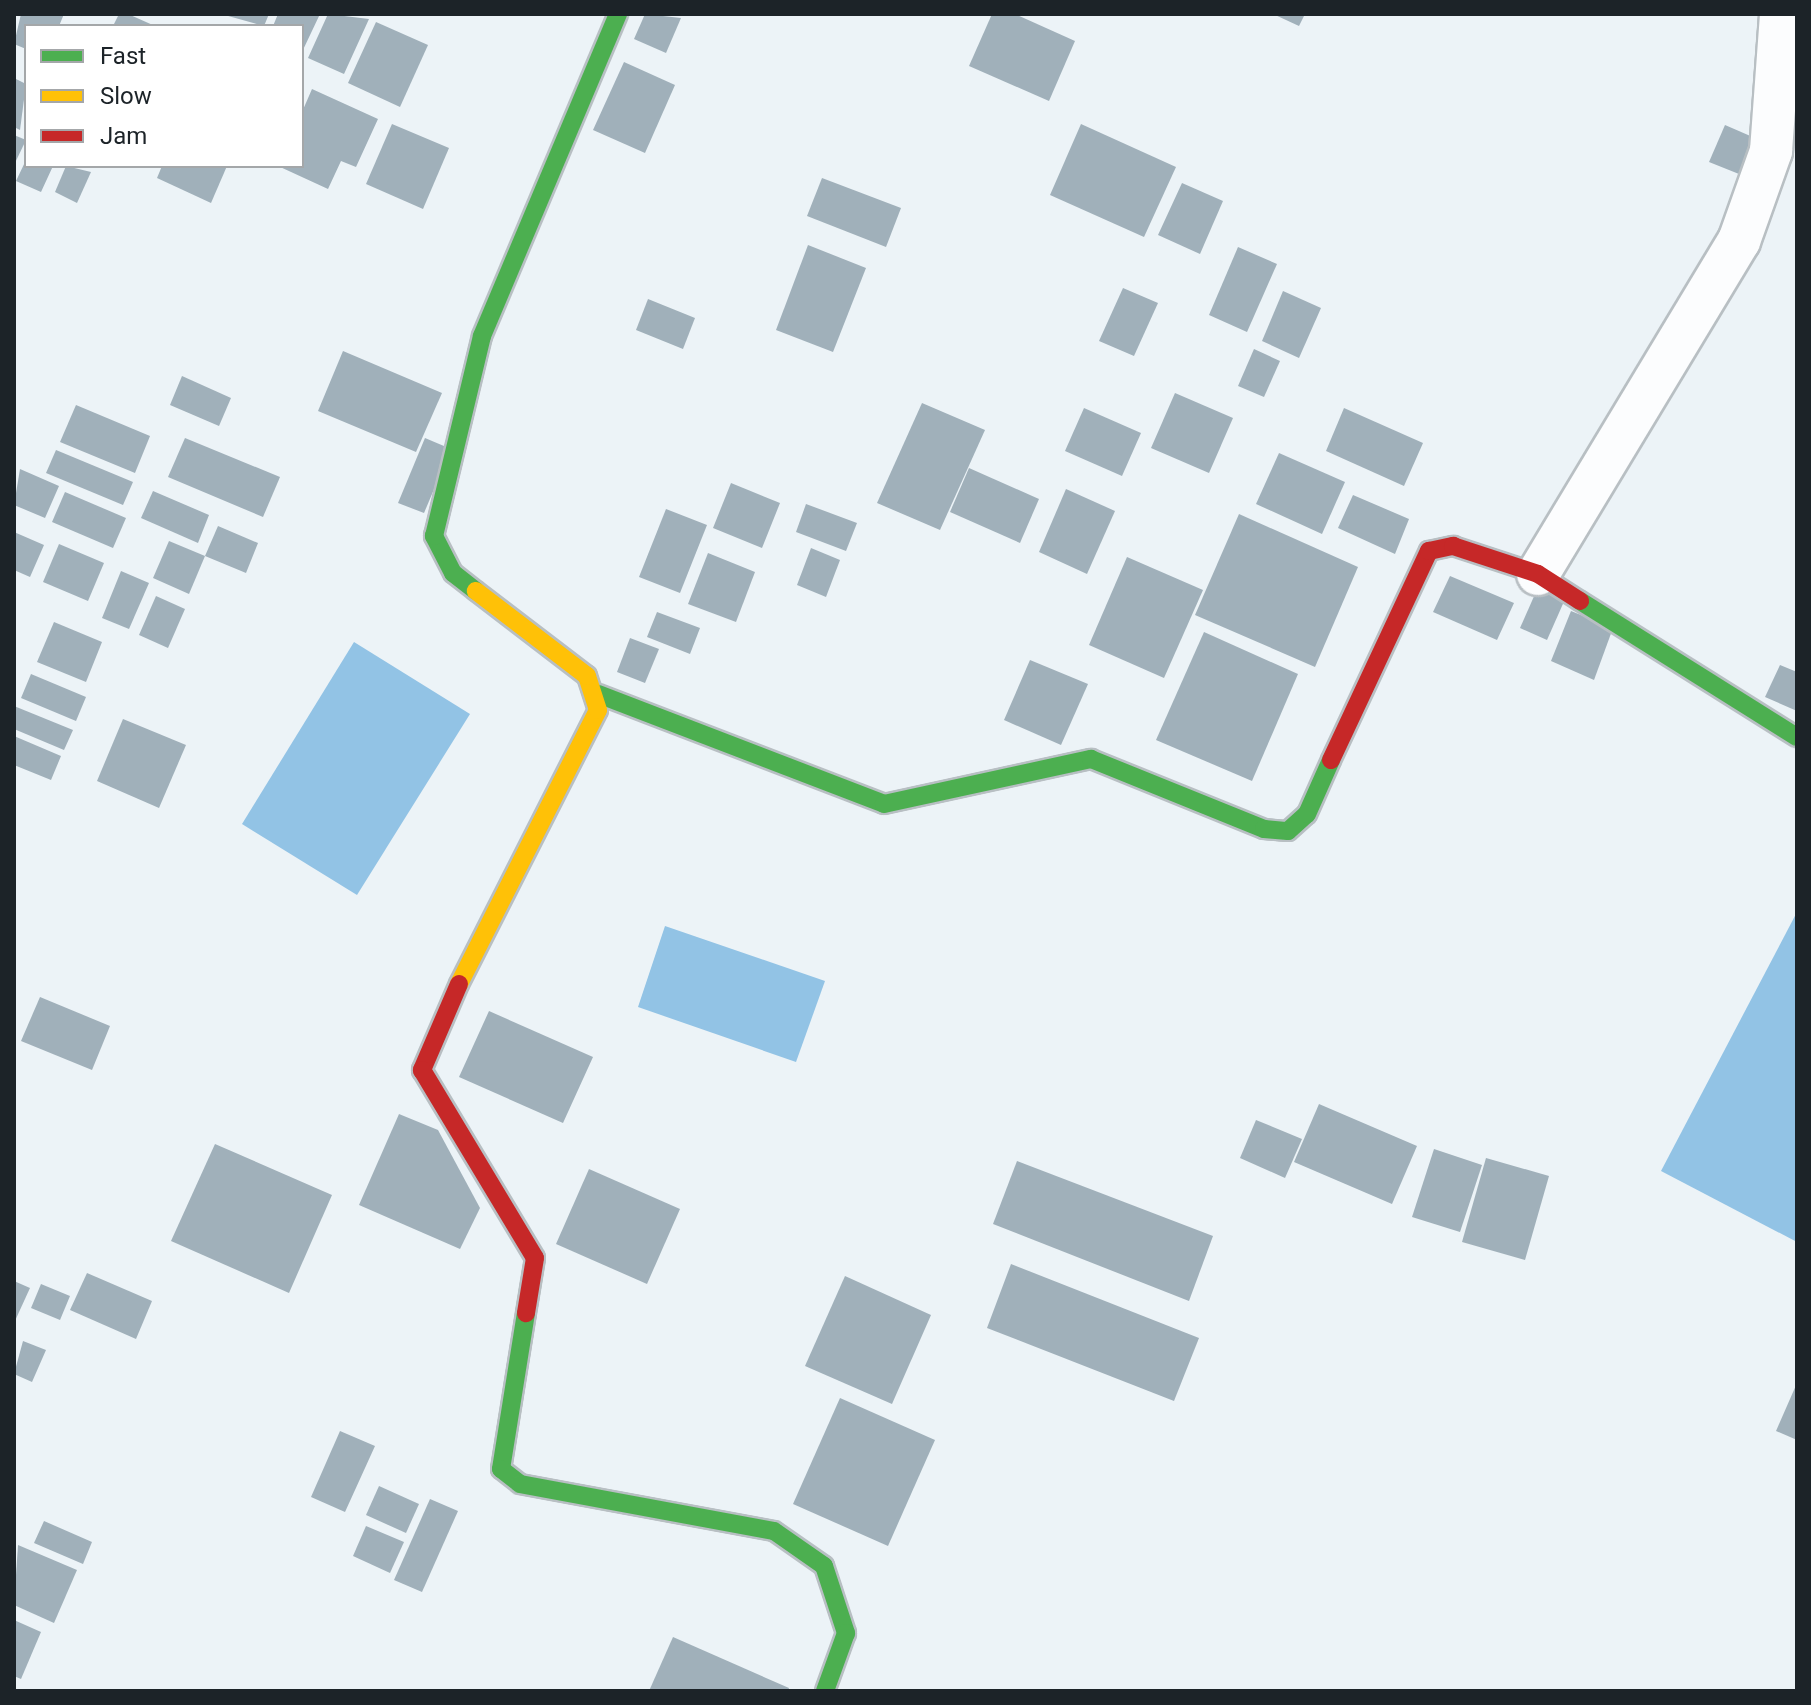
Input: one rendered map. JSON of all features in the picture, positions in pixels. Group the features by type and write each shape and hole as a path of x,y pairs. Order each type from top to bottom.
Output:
{"street":[{"path":"618,14 482,336 434,536 453,573 587,676 598,694 598,710 424,1052 433,1093 535,1258 501,1469 520,1484 774,1531 799,1548 824,1566 846,1633 825,1691"},
{"path":"1538,574 1739,241 1771,151 1781,14"},
{"path":"598,694 884,804 1091,759 1264,829 1288,831 1307,814 1429,551 1453,546 1538,574 1797,737"}],"water":[{"path":"354,642 470,714 357,895 242,824"},
{"path":"1797,912 1797,1242 1661,1171"},
{"path":"665,926 825,981 796,1062 638,1007"}],"building":[{"path":"21,14 64,14 60,24 24,24 24,48 14,44"},
{"path":"119,14 128,14 150,24 114,24"},
{"path":"221,14 269,14 265,24"},
{"path":"278,14 320,14 304,48 304,24 274,24"},
{"path":"328,14 369,19 344,74 308,58"},
{"path":"645,14 681,18 666,53 634,39"},
{"path":"992,14 1015,14 1075,41 1049,101 969,66"},
{"path":"1273,14 1305,14 1299,26"},
{"path":"376,22 428,45 400,107 348,83"},
{"path":"624,62 675,85 645,153 593,130"},
{"path":"14,78 24,83 24,99 20,130 14,127"},
{"path":"312,89 378,119 356,167 341,161 328,189 282,168 304,168 304,107"},
{"path":"392,124 449,148 423,209 366,184"},
{"path":"1081,124 1176,167 1144,237 1050,195"},
{"path":"1725,125 1755,138 1739,174 1709,162"},
{"path":"14,135 24,139 24,144 14,165"},
{"path":"24,164 24,168 52,168 41,192 16,181"},
{"path":"65,168 91,172 77,203 55,192"},
{"path":"161,168 226,168 211,203 157,178"},
{"path":"822,178 901,208 886,247 807,216"},
{"path":"1182,183 1223,201 1200,254 1158,235"},
{"path":"808,245 866,268 833,352 776,330"},
{"path":"1238,247 1277,264 1247,332 1209,315"},
{"path":"1123,288 1158,303 1134,356 1099,341"},
{"path":"1283,291 1321,308 1299,358 1262,341"},
{"path":"648,299 695,318 683,349 636,330"},
{"path":"1254,349 1280,361 1264,397 1238,386"},
{"path":"343,351 442,393 416,452 318,411"},
{"path":"182,376 231,398 219,426 170,405"},
{"path":"1175,393 1233,418 1209,473 1151,448"},
{"path":"922,403 985,430 940,530 877,503"},
{"path":"76,405 150,436 135,473 60,442"},
{"path":"1084,408 1141,433 1122,476 1065,451"},
{"path":"1344,408 1423,443 1404,486 1326,451"},
{"path":"185,438 280,477 263,517 168,477"},
{"path":"425,438 451,449 424,513 398,503"},
{"path":"56,450 133,482 123,505 46,473"},
{"path":"1279,453 1345,482 1322,534 1256,504"},
{"path":"969,468 1039,499 1020,543 950,512"},
{"path":"20,469 59,486 45,518 14,505"},
{"path":"731,483 780,503 762,548 713,528"},
{"path":"1066,489 1115,511 1087,574 1039,552"},
{"path":"153,491 209,515 198,543 141,518"},
{"path":"65,492 126,518 113,548 52,522"},
{"path":"1353,495 1409,519 1395,554 1338,528"},
{"path":"806,504 857,523 846,551 796,532"},
{"path":"666,509 707,525 680,593 639,577"},
{"path":"1239,514 1358,567 1315,667 1195,615"},
{"path":"218,526 258,543 246,573 205,556"},
{"path":"14,532 44,545 30,577 14,570"},
{"path":"169,541 205,556 189,594 153,578"},
{"path":"59,544 104,563 88,601 43,582"},
{"path":"811,548 840,560 826,597 797,585"},
{"path":"708,553 755,572 736,622 688,604"},
{"path":"1127,557 1203,590 1164,678 1089,645"},
{"path":"121,571 149,583 129,629 102,618"},
{"path":"1450,576 1514,603 1497,640 1433,612"},
{"path":"1539,585 1566,597 1547,640 1520,628"},
{"path":"156,596 185,609 168,648 139,635"},
{"path":"1571,611 1613,628 1594,680 1551,661"},
{"path":"657,612 700,628 690,654 647,637"},
{"path":"54,622 102,642 86,682 37,662"},
{"path":"1204,632 1298,674 1252,781 1156,740"},
{"path":"630,638 659,649 645,683 617,672"},
{"path":"1030,660 1088,684 1061,745 1004,720"},
{"path":"1780,665 1797,672 1797,711 1765,697"},
{"path":"31,674 86,697 76,721 21,698"},
{"path":"14,706 73,730 64,750 14,729"},
{"path":"123,719 186,745 159,808 97,781"},
{"path":"14,736 61,756 51,780 14,765"},
{"path":"40,997 110,1026 92,1070 21,1041"},
{"path":"489,1011 593,1057 563,1123 459,1077"},
{"path":"1319,1104 1417,1146 1392,1204 1294,1162"},
{"path":"399,1114 438,1130 480,1208 460,1249 359,1205"},
{"path":"1256,1120 1302,1139 1285,1178 1240,1158"},
{"path":"215,1144 332,1195 289,1293 171,1241"},
{"path":"1434,1149 1482,1165 1460,1232 1412,1217"},
{"path":"1486,1158 1549,1176 1525,1260 1462,1242"},
{"path":"1017,1161 1213,1236 1189,1301 993,1224"},
{"path":"589,1169 680,1209 647,1284 556,1244"},
{"path":"1011,1264 1199,1338 1174,1401 987,1328"},
{"path":"87,1273 152,1301 136,1339 70,1310"},
{"path":"845,1276 931,1315 892,1404 805,1366"},
{"path":"14,1281 30,1288 14,1323"},
{"path":"41,1284 70,1296 60,1320 31,1308"},
{"path":"23,1341 46,1350 32,1382 14,1374"},
{"path":"1797,1383 1797,1440 1776,1431"},
{"path":"840,1398 935,1440 888,1546 793,1504"},
{"path":"340,1431 375,1446 345,1512 311,1497"},
{"path":"379,1486 419,1504 406,1533 366,1515"},
{"path":"430,1499 458,1511 422,1592 394,1580"},
{"path":"44,1521 92,1542 83,1564 34,1543"},
{"path":"366,1526 404,1542 390,1573 353,1556"},
{"path":"18,1545 77,1570 54,1623 14,1605"},
{"path":"14,1620 41,1632 21,1679 14,1676"},
{"path":"673,1637 789,1688 788,1691 649,1691"}],"traffic: fast":[{"path":"476,591 453,573 434,536 482,336 618,14"},
{"path":"1580,601 1797,737"},
{"path":"598,694 884,804 1091,759 1264,829 1288,831 1307,814 1331,760"},
{"path":"526,1313 501,1469 520,1484 774,1531 824,1566 846,1633 825,1691"}],"traffic: slow":[{"path":"459,984 598,710 587,676 476,591"}],"traffic: jam":[{"path":"1331,760 1429,551 1453,546 1538,574 1580,601"},
{"path":"459,984 422,1070 535,1258 526,1313"}]}
